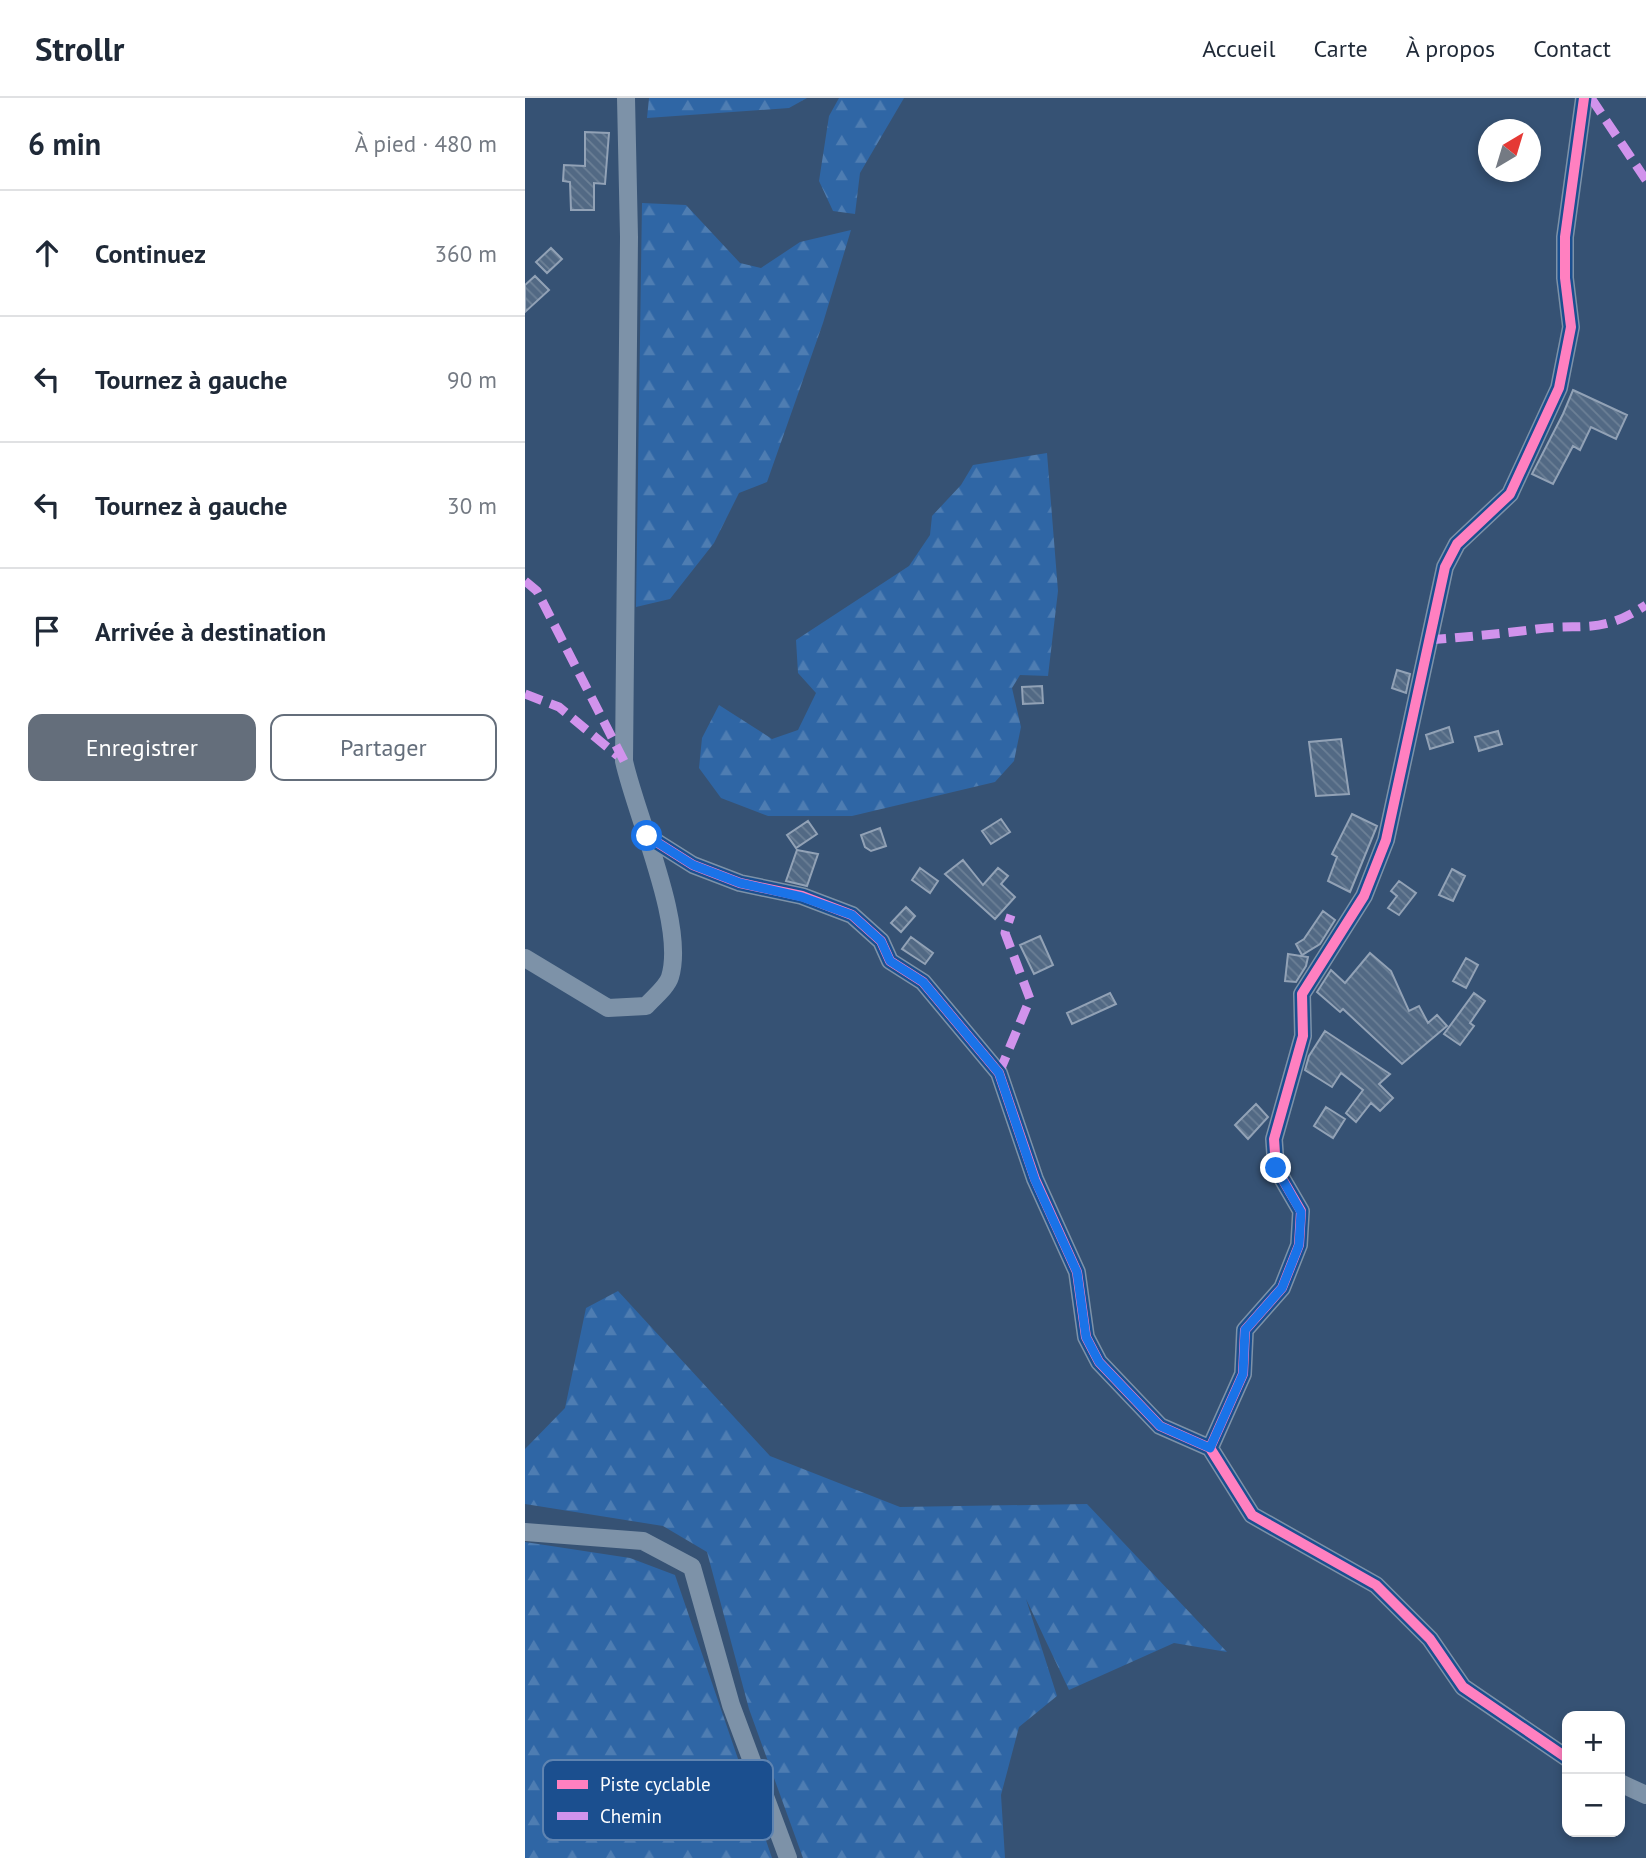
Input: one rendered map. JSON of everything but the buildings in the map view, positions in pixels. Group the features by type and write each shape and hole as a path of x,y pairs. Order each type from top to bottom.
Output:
{"street":[{"path":"525,958 608,1008 646,1006 670,978 673,928 647,836 632,798 624,761 629,237 626,98"},
{"path":"1210,1448 1243,1374 1245,1330 1282,1288 1299,1245 1301,1212 1276,1168 1274,1139 1303,1036 1302,994 1364,896 1386,840 1444,567 1457,544 1510,494 1559,388 1571,327 1565,278 1565,237 1584,98"},
{"path":"647,836 705,870 740,883 802,897 852,915 881,941 890,961 923,982 999,1073 1035,1180 1077,1272 1086,1337 1099,1362 1160,1426 1210,1448 1252,1515 1376,1585 1430,1639 1463,1687 1562,1755"},
{"path":"525,1532 643,1541 692,1567 731,1705 751,1760"},
{"path":"1625,1785 1646,1795"},
{"path":"773,1818 788,1858"}],"green space":[{"path":"649,98 807,98 789,108 647,118"},
{"path":"839,98 904,98 860,173 855,214 833,211 819,181 829,116"},
{"path":"642,203 686,205 740,263 761,268 800,242 851,230 823,323 767,482 739,493 714,543 670,599 636,607"},
{"path":"1047,453 1058,591 1048,676 1020,675 1012,688 1021,727 1014,761 995,782 852,816 768,816 721,798 699,768 702,738 719,705 772,739 798,730 816,693 798,673 796,640 909,566 930,535 932,516 961,485 973,465"},
{"path":"618,1291 770,1456 900,1507 1087,1504 1227,1652 1174,1643 1069,1690 1026,1599 1057,1696 1019,1727 1001,1795 1005,1858 803,1858 773,1775 773,1760 767,1760 749,1709 707,1552 663,1526 525,1504 525,1449 565,1408 586,1308"},
{"path":"525,1542 630,1558 675,1575 738,1760 543,1760 543,1840 766,1840 772,1858 525,1858"}],"marked path":[{"path":"1591,98 1646,180"},
{"path":"525,581 537,591 624,761"},
{"path":"1428,640 1554,627 1592,626 1616,621 1646,605"},
{"path":"525,694 559,707 618,756"},
{"path":"999,1073 1030,999 1005,933 1011,915"}],"cycle path":[{"path":"1210,1448 1243,1374 1245,1330 1282,1288 1299,1245 1301,1211 1276,1168 1274,1139 1303,1036 1302,994 1364,896 1386,840 1445,567 1457,544 1510,494 1559,388 1571,327 1565,278 1565,237 1584,98"},
{"path":"647,836 693,865 740,883 802,896 852,915 881,941 890,961 923,982 999,1073 1035,1179 1077,1272 1086,1337 1099,1362 1160,1426 1210,1448 1252,1515 1376,1585 1430,1639 1463,1687 1562,1755"}],"route":[{"path":"647,836 693,865 740,883 802,897 852,915 881,941 890,961 923,982 999,1073 1035,1180 1077,1272 1086,1337 1099,1362 1160,1426 1210,1448 1243,1374 1245,1330 1282,1288 1299,1245 1301,1212 1276,1168"}]}
